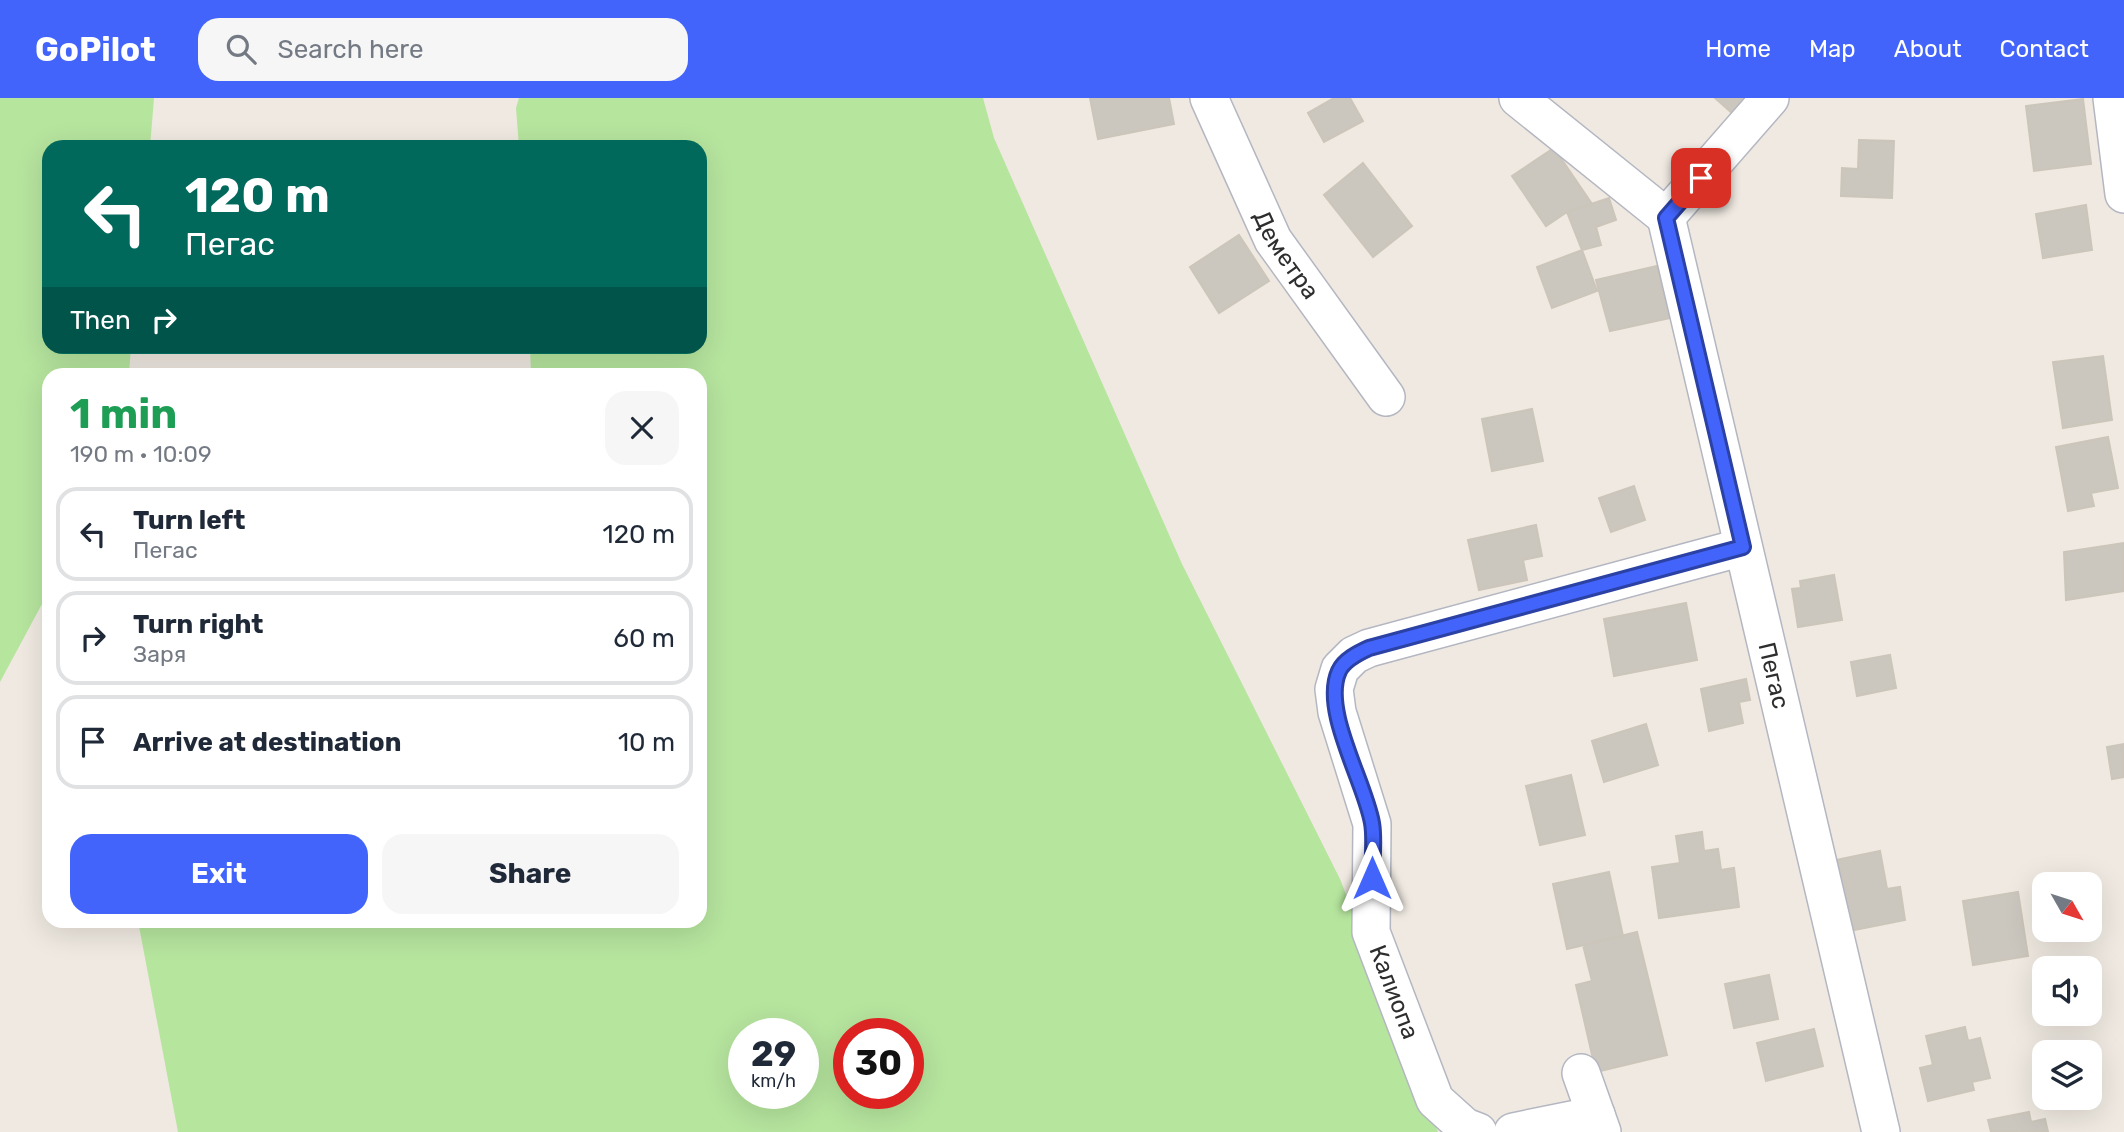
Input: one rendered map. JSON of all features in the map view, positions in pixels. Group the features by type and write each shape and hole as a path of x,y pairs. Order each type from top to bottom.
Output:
{"street":[{"name":"Деметра","path":"1209,98 1273,240 1386,397"},
{"path":"1518,98 1666,218 1770,98"},
{"path":"2112,98 2124,194"},
{"name":"Пегас","path":"1666,218 1881,1132"},
{"name":"Калиопа","path":"1478,1132 1465,1127 1435,1100 1371,932 1372,824 1337,712 1334,689 1340,669 1354,655 1369,648 1743,547"},
{"path":"1513,1132 1599,1123 1581,1073"}],"green space":[{"path":"0,98 154,98 151,140 42,140 42,354 130,354 129,368 42,368 42,604 0,682"},
{"path":"519,98 983,98 994,138 1182,564 1340,879 1438,1132 178,1132 139,928 707,928 707,368 531,368 530,354 707,354 707,140 518,140 516,108"}],"building":[{"path":"1090,98 1169,98 1174,124 1098,139"},
{"path":"1334,98 1350,98 1363,121 1324,142 1308,113"},
{"path":"1715,98 1745,98 1732,113"},
{"path":"2083,99 2091,164 2034,171 2026,106"},
{"path":"1859,140 1894,141 1892,198 1841,196 1842,168 1858,169"},
{"path":"1554,148 1592,204 1567,212 1546,226 1512,176"},
{"path":"1363,163 1412,226 1373,257 1324,195"},
{"path":"1609,198 1616,220 1596,227 1601,245 1582,250 1567,212"},
{"path":"2086,205 2092,250 2043,258 2036,214"},
{"path":"1239,235 1269,281 1219,313 1190,267"},
{"path":"1582,250 1597,291 1552,308 1537,267"},
{"path":"1657,266 1670,318 1610,331 1596,280"},
{"path":"2103,356 2112,420 2063,428 2053,362"},
{"path":"1532,409 1543,461 1492,471 1482,419"},
{"path":"2108,437 2118,488 2091,493 2094,506 2068,511 2056,447"},
{"path":"1634,486 1645,520 1611,532 1599,498"},
{"path":"1536,525 1542,556 1523,560 1527,580 1479,590 1468,540"},
{"path":"2124,543 2124,591 2066,600 2064,552"},
{"path":"1834,575 1842,620 1798,627 1792,589 1801,588 1800,581"},
{"path":"1686,603 1697,660 1614,676 1604,619"},
{"path":"1890,655 1896,688 1857,696 1851,662"},
{"path":"1746,679 1750,700 1739,702 1743,723 1709,731 1701,689"},
{"path":"1646,724 1658,765 1604,782 1592,741"},
{"path":"2124,744 2124,777 2112,779 2107,747"},
{"path":"1571,775 1585,835 1540,845 1526,786"},
{"path":"1702,832 1704,851 1718,849 1721,870 1734,868 1739,907 1659,918 1652,867 1680,863 1676,836"},
{"path":"1880,851 1887,889 1900,887 1905,920 1844,932 1831,861"},
{"path":"1609,872 1623,936 1567,949 1553,884"},
{"path":"2018,892 2028,956 1973,965 1963,901"},
{"path":"1637,932 1667,1055 1596,1072 1576,985 1592,981 1583,945"},
{"path":"1769,975 1778,1019 1734,1028 1725,984"},
{"path":"1965,1027 1968,1041 1980,1038 1990,1078 1972,1082 1974,1090 1928,1101 1920,1068 1933,1065 1926,1036"},
{"path":"1814,1029 1823,1066 1766,1081 1757,1043"},
{"path":"2029,1112 2031,1122 2045,1119 2048,1132 1991,1132 1988,1120"}],"route":[{"path":"1372,878 1372,824 1337,712 1334,689 1340,669 1354,655 1369,648 1743,547 1666,218 1701,178"}]}
